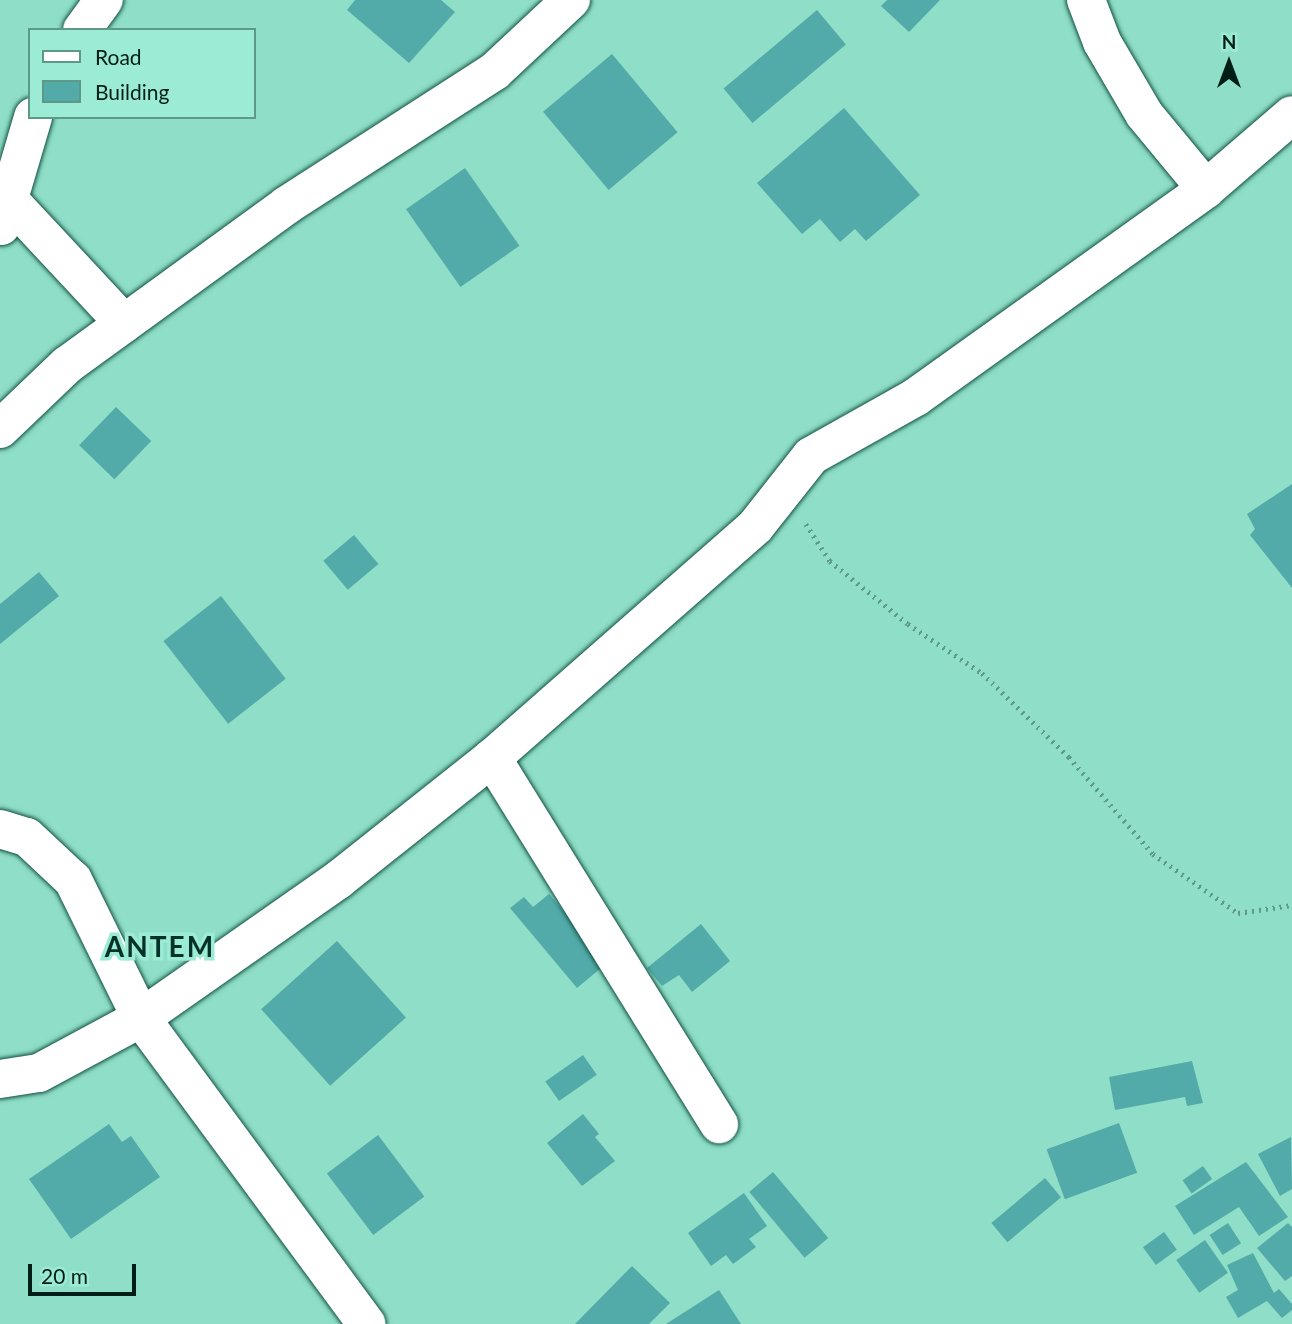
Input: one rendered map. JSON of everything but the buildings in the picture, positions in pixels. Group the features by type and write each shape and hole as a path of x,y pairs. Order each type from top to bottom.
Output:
{"street":[{"path":"83,28 104,0"},
{"path":"0,429 66,365 287,205 495,71 571,0"},
{"path":"1086,0 1102,42 1144,114 1206,189"},
{"path":"0,1079 39,1073 141,1018 338,880 492,758 755,527 811,456 916,397 1206,189 1292,115"},
{"path":"32,119 5,216 124,323"},
{"path":"492,758 719,1124"},
{"path":"0,829 27,837 72,880 141,1018 367,1324"}],"path":[{"path":"784,491 831,561 908,624 982,673 1069,757 1153,854 1238,914 1292,905"}],"district":[{"name":"ANTEM","path":"160,946"}]}
